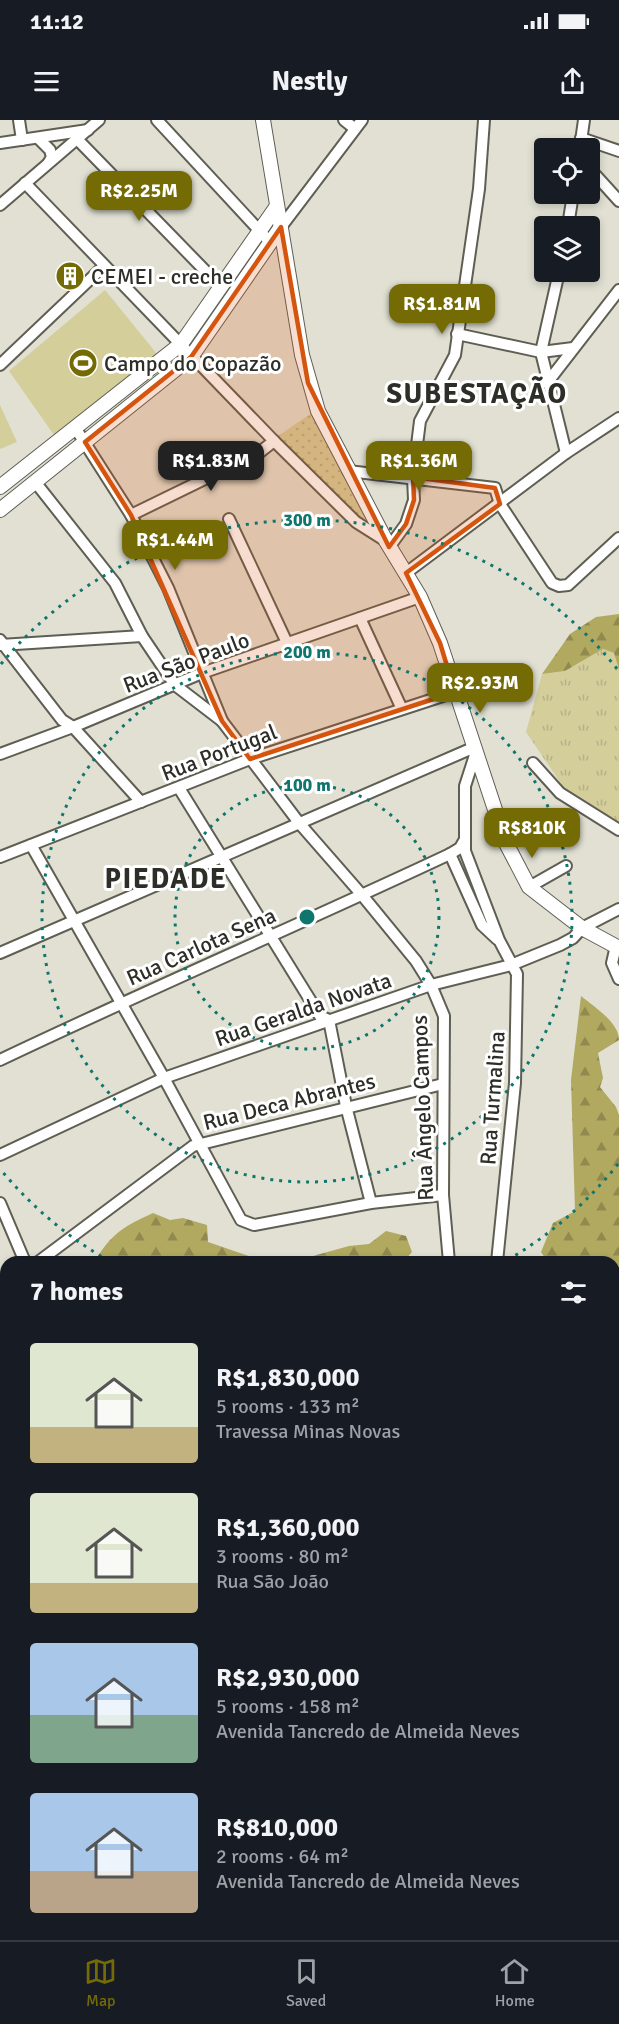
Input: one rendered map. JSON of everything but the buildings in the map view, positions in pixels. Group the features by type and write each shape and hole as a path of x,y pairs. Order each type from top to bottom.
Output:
{"main road":[{"path":"263,120 308,383 318,411 388,544 420,597 440,643 506,843 529,887 582,928 615,948"},
{"path":"0,487 181,344 277,206"},
{"path":"0,510 191,357 269,241 281,227"}],"street":[{"path":"20,120 22,140"},
{"path":"0,205 99,120"},
{"path":"157,120 260,228 269,241"},
{"path":"281,227 358,124 344,120"},
{"path":"25,183 274,441 356,522 388,544 406,524 414,500 413,477 420,421 455,355 479,189 484,120"},
{"path":"582,138 584,120"},
{"path":"0,143 89,130"},
{"path":"38,138 50,150 52,157 49,162"},
{"path":"77,139 220,286"},
{"path":"600,147 619,151"},
{"path":"600,180 619,201"},
{"path":"0,365 104,266"},
{"path":"557,282 541,352 566,453"},
{"path":"547,383 619,290"},
{"path":"457,334 541,352 573,348"},
{"path":"406,573 566,453 619,418"},
{"path":"76,429 130,515 168,588 222,721"},
{"path":"130,515 260,452 274,441"},
{"path":"348,471 495,488 500,504 552,583 559,586 568,585 619,538"},
{"name":"Rua Ângelo Campos","path":"36,483 115,584 142,636 175,685 222,721 300,825 362,895 416,961 431,985 444,1016 442,1195 448,1256"},
{"path":"229,519 288,645"},
{"name":"Rua São Paulo","path":"0,754 73,727 202,673 288,645 420,597"},
{"path":"360,618 401,707"},
{"path":"1,643 142,636"},
{"path":"1,643 62,720 73,727 141,802"},
{"name":"Rua Portugal","path":"0,857 250,759 401,707 455,692"},
{"path":"0,953 475,750"},
{"name":"Rua Turmalina","path":"475,750 465,786 464,846 499,940 517,974 515,1083 498,1256"},
{"path":"533,763 560,793 619,831"},
{"path":"179,788 320,1016 329,1020 346,1106 371,1203"},
{"path":"31,845 201,1143 241,1220 254,1225 371,1203 442,1195"},
{"path":"450,854 464,846"},
{"name":"Rua Turmalina","path":"450,854 482,925 499,940"},
{"name":"Rua Carlota Sena","path":"0,1060 120,1003 450,854"},
{"path":"529,887 566,866"},
{"name":"Rua Geralda Novata","path":"0,1155 164,1078 431,985 511,965 560,945 573,938 582,928 619,909"},
{"path":"615,948 612,963 619,979"},
{"name":"Rua Deca Abrantes","path":"46,1256 193,1146 346,1106 443,1084"},
{"path":"0,1203 22,1256"}],"highlighted area":[{"path":"281,227 308,383 389,547 406,524 414,500 413,477 495,488 500,504 406,573 440,643 455,692 250,759 222,721 131,515 85,442 191,357"}],"green space":[{"name":"Campo do Copazão","path":"105,290 157,354 54,435 9,371"},
{"path":"0,405 17,442 0,449"},
{"path":"313,412 331,451 370,519 357,517 278,436"},
{"path":"619,614 619,670 614,653 603,649 565,671 542,674 570,634 596,617"},
{"path":"603,649 614,653 619,670 619,824 564,788 526,732 542,674 565,671"},
{"path":"581,996 610,1021 618,1033 619,1040 598,1053 603,1078 600,1087 616,1107 619,1115 619,1256 544,1256 541,1252 553,1223 575,1211 571,1080"},
{"path":"153,1213 170,1220 183,1218 207,1225 208,1242 249,1256 99,1256 113,1237 134,1222"},
{"path":"386,1231 406,1236 412,1252 408,1256 313,1256 349,1246 369,1244"}],"place":[{"name":"CEMEI - creche","path":"70,276"},
{"name":"Campo do Copazão","path":"83,363"}],"district":[{"name":"SUBESTAÇÃO","path":"477,393"},
{"name":"PIEDADE","path":"166,878"}]}
